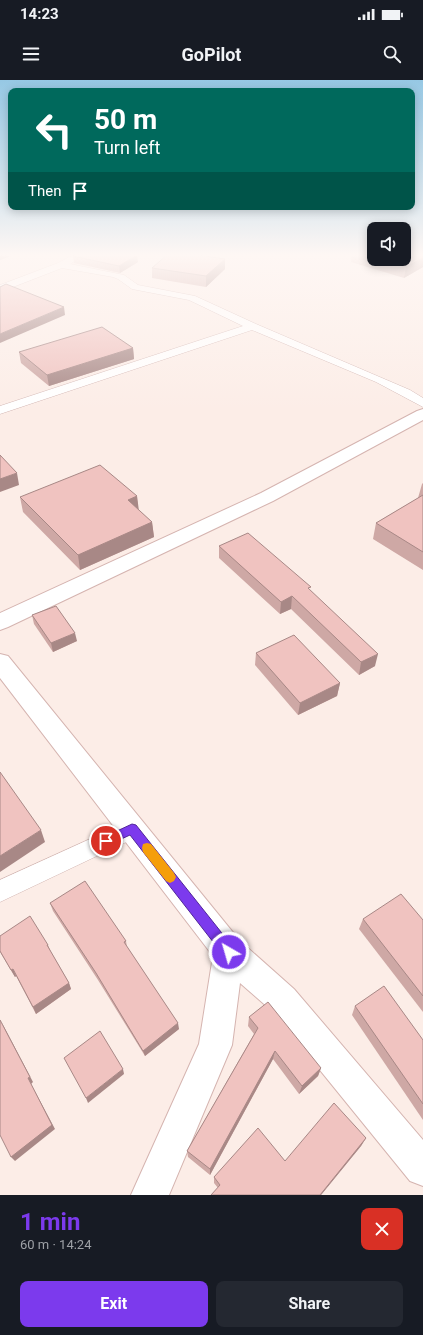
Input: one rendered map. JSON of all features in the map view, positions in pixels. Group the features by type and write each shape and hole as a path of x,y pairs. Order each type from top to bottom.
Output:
{"street":[{"path":"209,306 252,326 380,380 406,392 423,403"},
{"path":"0,410 252,326"},
{"path":"0,622 267,497 423,414"},
{"path":"0,662 229,952 283,1000 423,1168"},
{"path":"0,891 132,829"},
{"path":"150,1195 215,1045 229,952"}],"building":[{"path":"0,306 64,307 0,334"},
{"path":"102,327 133,348 47,375 19,352"},
{"path":"0,455 17,473 0,479"},
{"path":"100,465 137,496 128,500 152,522 78,555 20,497"},
{"path":"423,495 423,552 376,523"},
{"path":"248,533 311,587 308,588 378,654 361,662 292,596 281,602 219,546"},
{"path":"56,606 75,633 51,643 32,615"},
{"path":"294,635 340,683 300,703 256,653"},
{"path":"0,772 41,830 0,856"},
{"path":"85,881 126,941 124,942 178,1023 143,1051 96,973 50,903"},
{"path":"401,894 423,920 423,996 363,919"},
{"path":"30,916 69,983 33,1007 13,969 11,970 0,951 0,936"},
{"path":"384,986 423,1040 423,1104 355,1006"},
{"path":"268,1002 321,1068 302,1086 275,1051 210,1169 187,1151 258,1028 249,1017"},
{"path":"0,1020 30,1077 28,1078 52,1125 11,1157 0,1135"},
{"path":"100,1031 123,1069 86,1098 64,1058"},
{"path":"334,1103 366,1138 320,1195 211,1195 220,1185 214,1177 258,1128 285,1161"}],"slow traffic":[{"path":"147,848 170,877"}],"route":[{"path":"106,841 132,829 229,952"}]}
